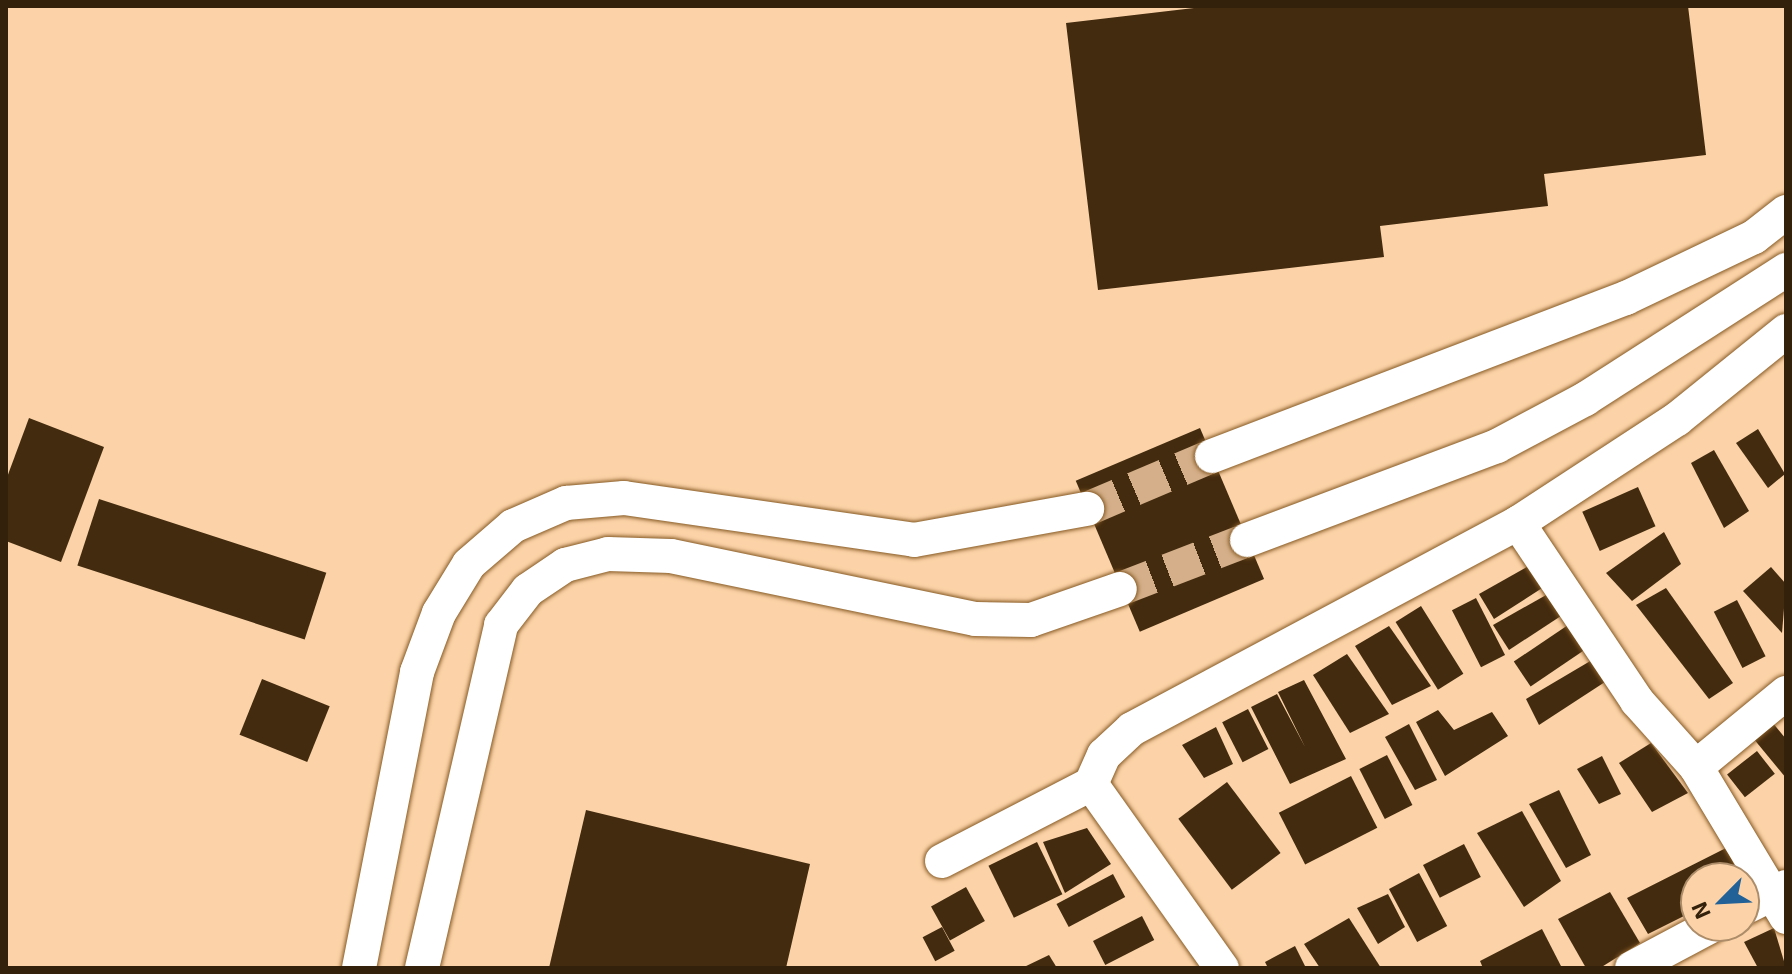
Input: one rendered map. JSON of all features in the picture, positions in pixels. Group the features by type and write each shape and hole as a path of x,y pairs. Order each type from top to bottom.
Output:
{"street":[{"path":"1212,456 1626,298 1754,237 1786,212"},
{"path":"1247,540 1497,446 1585,399 1786,270"},
{"path":"942,861 1091,784 1104,755 1132,729 1518,523 1677,419 1786,331"},
{"path":"359,968 417,672 439,613 469,564 513,526 566,503 624,498 914,540 1087,509"},
{"path":"1518,523 1637,701 1696,767 1772,901"},
{"path":"422,968 501,625 528,590 565,565 608,554 671,556 975,619 1031,620 1120,589"},
{"path":"1696,767 1786,693"},
{"path":"1091,784 1222,968"},
{"path":"1632,968 1681,942"}],"building":[{"path":"1211,6 1688,6 1706,155 1544,174 1548,206 1380,226 1384,257 1098,290 1066,23"},
{"path":"29,418 104,447 61,562 6,541 6,480"},
{"path":"1200,428 1264,579 1140,632 1076,481"},
{"path":"1758,429 1785,474 1768,488 1736,443"},
{"path":"1714,450 1749,511 1724,528 1691,463"},
{"path":"1638,487 1655,526 1600,551 1582,512"},
{"path":"99,499 326,573 305,639 77,566"},
{"path":"1664,532 1681,564 1632,601 1606,573"},
{"path":"1541,559 1553,581 1494,619 1479,594"},
{"path":"1771,567 1786,584 1782,633 1743,591"},
{"path":"1666,588 1733,683 1709,699 1636,605"},
{"path":"1555,590 1567,612 1509,650 1493,625"},
{"path":"1476,598 1505,655 1481,667 1452,610"},
{"path":"1737,600 1766,656 1742,668 1714,612"},
{"path":"1421,606 1463,674 1438,690 1396,622"},
{"path":"1571,623 1588,648 1531,686 1514,662"},
{"path":"1389,626 1431,686 1392,705 1355,646"},
{"path":"1347,654 1389,714 1350,733 1313,675"},
{"path":"1592,660 1608,680 1539,725 1526,699"},
{"path":"262,679 330,706 307,762 240,735"},
{"path":"1304,680 1346,759 1290,784 1251,707 1277,694 1305,747 1278,692"},
{"path":"1248,709 1268,749 1243,762 1222,722"},
{"path":"1438,710 1454,730 1492,712 1508,736 1445,776 1416,722"},
{"path":"1772,722 1786,739 1786,778 1753,738"},
{"path":"1409,724 1437,780 1415,790 1385,737"},
{"path":"1216,727 1233,764 1204,778 1182,745"},
{"path":"1651,743 1688,793 1652,812 1619,763"},
{"path":"1757,751 1775,774 1745,797 1727,774"},
{"path":"1387,755 1412,805 1385,819 1359,769"},
{"path":"1602,756 1621,794 1599,804 1577,769"},
{"path":"1351,776 1377,828 1305,864 1279,813"},
{"path":"1227,782 1281,853 1232,890 1178,819"},
{"path":"1559,790 1591,855 1566,868 1529,804"},
{"path":"586,810 810,864 786,968 549,968"},
{"path":"1522,811 1561,881 1524,907 1477,833"},
{"path":"1087,828 1111,864 1065,893 1043,842"},
{"path":"1037,842 1062,894 1014,918 988,866"},
{"path":"1464,844 1481,877 1440,898 1423,865"},
{"path":"1726,848 1733,862 1698,862"},
{"path":"1680,871 1680,918 1648,934 1627,898"},
{"path":"1419,873 1447,926 1417,942 1389,889"},
{"path":"1113,874 1125,897 1069,927 1056,904"},
{"path":"966,887 985,921 950,941 931,906"},
{"path":"1610,892 1640,943 1600,968 1586,968 1558,919"},
{"path":"1388,894 1405,927 1378,944 1357,908"},
{"path":"1142,916 1154,940 1105,965 1093,941"},
{"path":"1349,918 1381,968 1320,968 1304,944"},
{"path":"942,927 955,951 935,961 923,937"},
{"path":"1774,928 1786,968 1758,968 1744,942 1760,942 1760,935"},
{"path":"1542,929 1562,968 1483,968 1480,961"},
{"path":"1295,946 1306,968 1268,968 1265,962"},
{"path":"1049,955 1057,968 1022,968"}],"tunnel":[{"path":"1087,509 1212,456"},
{"path":"1120,589 1247,540"}]}
